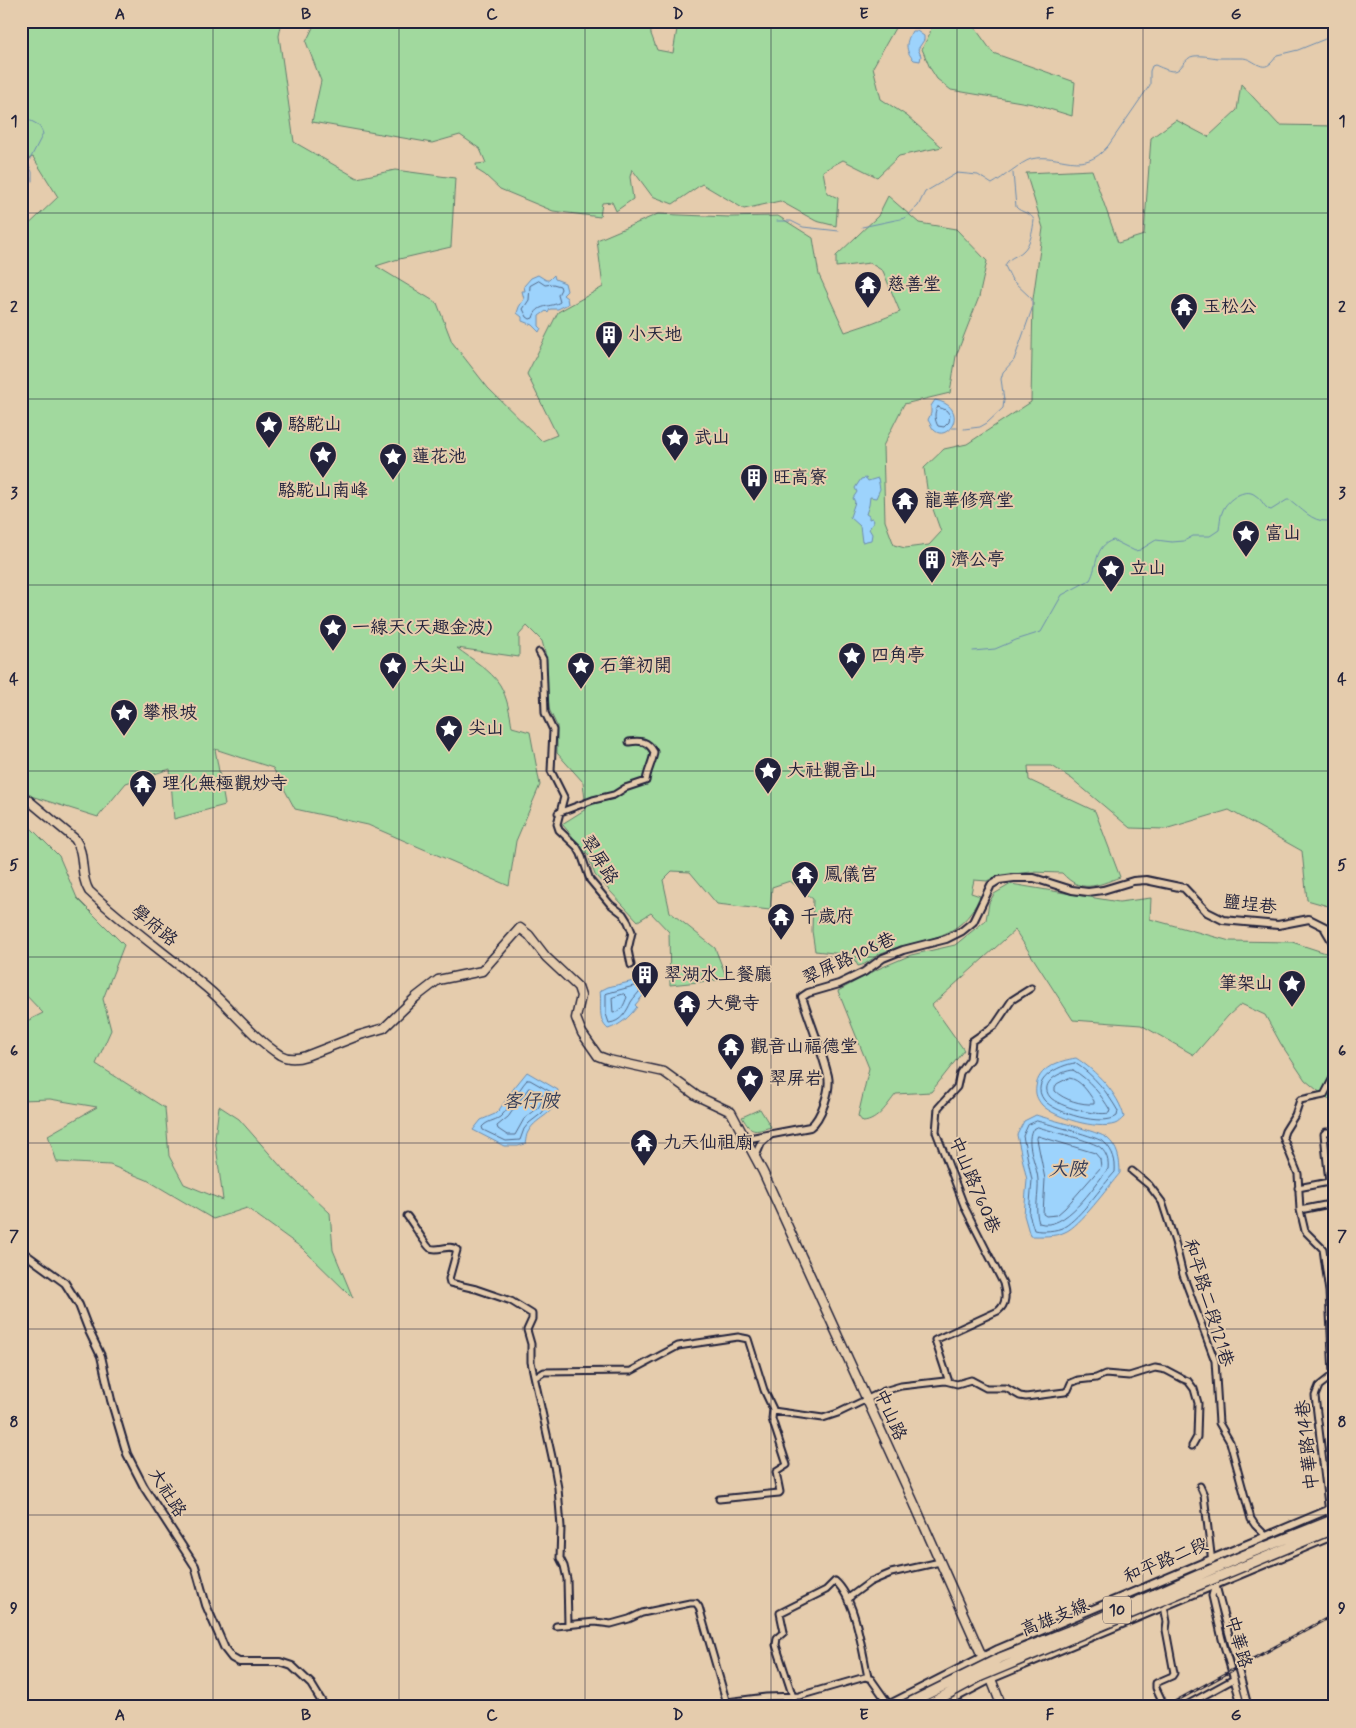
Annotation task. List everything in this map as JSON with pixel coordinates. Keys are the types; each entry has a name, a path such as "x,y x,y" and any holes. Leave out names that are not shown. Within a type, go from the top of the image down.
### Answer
{"highway":[{"name":"高雄支線","path":"901,1707 1000,1658 1084,1625 1245,1555 1335,1519"},
{"name":"高雄支線","path":"924,1707 981,1676 1334,1533"}],"main road":[{"name":"學府路","path":"21,794 76,839 80,847 84,883 89,891 209,989 253,1033 274,1051 286,1058 297,1059 384,1028 416,997 438,980 482,971 520,928 529,934 546,957 578,987 581,1000 576,1011 576,1018 582,1033 598,1056 668,1074 697,1096 729,1110 746,1139"},
{"name":"中山路","path":"746,1139 940,1562 982,1656 1002,1707"}],"street":[{"name":"翠屏路","path":"539,652 543,659 545,713 553,730 551,771 564,797 558,813 557,824 559,830 577,847 590,880 610,904 623,914 628,922 632,932 628,950 631,965"},
{"path":"558,813 646,781 654,752 644,742 639,740 629,742"},
{"name":"鹽埕巷","path":"980,910 991,885 999,880 1034,878 1072,890 1088,892 1103,890 1133,881 1146,880 1188,890 1207,912 1223,920 1278,925 1306,918 1335,932"},
{"name":"翠屏路108巷","path":"746,1139 810,1127 815,1122 825,1103 828,1078 802,998 864,972 883,958 902,950 946,938 962,931 974,922 980,910"},
{"path":"1328,928 1325,930 1335,947"},
{"name":"中山路760巷","path":"949,1382 934,1340 998,1311 1004,1306 1005,1296 1000,1277 965,1208 936,1132 936,1113 940,1104 957,1088 960,1073 970,1060 972,1042 995,1025 1010,1003 1031,988"},
{"name":"中華路14巷","path":"1335,1074 1324,1095 1300,1100 1295,1115 1284,1134 1284,1142 1298,1174 1300,1210 1305,1231 1323,1249 1329,1292 1333,1375 1319,1386 1315,1396 1332,1508 1335,1544"},
{"path":"1298,1188 1329,1182 1324,1134 1326,1132 1335,1132"},
{"path":"755,1157 762,1143 772,1134"},
{"name":"和平路二段121巷","path":"1132,1171 1149,1185 1162,1202 1175,1242 1183,1276 1214,1361 1219,1423 1230,1442 1251,1519 1266,1536"},
{"path":"1300,1210 1335,1203"},
{"path":"407,1216 429,1248 451,1247 456,1250 449,1279 450,1283 476,1289 511,1301 532,1314 527,1330 531,1362 536,1376 558,1488 561,1527 560,1558 567,1578 568,1625"},
{"name":"大社路","path":"21,1251 64,1284 79,1305 101,1356 110,1400 127,1454 144,1487 195,1566 206,1605 225,1648 232,1658 239,1662 280,1662 292,1666 311,1684 325,1707"},
{"path":"536,1376 544,1372 631,1371 678,1346 745,1337 750,1341 764,1390 774,1411 772,1419 786,1463 785,1467 776,1472 780,1492 778,1494 719,1499"},
{"path":"774,1411 823,1418 884,1391 901,1386 949,1382 957,1384 972,1380 986,1388 1006,1388 1020,1396 1026,1397 1065,1392 1074,1380 1096,1378 1105,1374 1129,1376 1154,1368 1166,1370 1188,1381 1194,1389 1198,1403 1198,1416 1197,1437 1192,1446"},
{"name":"中華路","path":"1200,1486 1204,1495 1211,1559 1216,1584 1247,1702 1250,1707"},
{"name":"和平路二段","path":"888,1706 982,1656 1332,1508"},
{"path":"937,1707 991,1679 1334,1533"},
{"path":"848,1601 851,1596 870,1582 891,1573 940,1562"},
{"path":"793,1697 776,1645 777,1638 784,1632 780,1612 826,1590 835,1581 844,1593 853,1613 868,1677 877,1686 888,1706"},
{"name":"中華路","path":"1216,1584 1212,1596 1222,1639 1242,1707"},
{"path":"556,1626 595,1622 610,1624 648,1612 696,1603 699,1607 728,1705 766,1697 793,1697 868,1677"},
{"path":"1164,1606 1167,1622 1166,1630 1174,1673 1172,1676 1156,1683 1156,1688 1165,1707"},
{"path":"937,1707 944,1691 1018,1654 1030,1636"},
{"path":"1183,1707 1234,1679"}],"green space":[{"path":"21,21 282,21 279,36 294,142 357,178 395,170 455,178 451,247 376,266 437,303 452,342 488,388 542,441 557,435 527,374 558,312 603,287 597,240 658,214 729,217 778,216 813,238 819,275 845,332 900,312 883,271 870,263 836,267 836,256 878,216 888,196 919,223 956,229 987,261 979,297 956,356 950,393 904,404 883,446 885,521 894,545 905,548 929,545 941,532 928,495 924,468 944,449 967,444 1031,402 1033,299 1043,228 1026,173 1092,170 1118,243 1144,235 1151,138 1176,120 1208,137 1237,110 1241,84 1279,125 1335,126 1335,908 1307,900 1302,851 1229,810 1165,829 1130,828 1072,779 1052,766 1028,766 1029,780 1095,811 1120,877 1089,886 1076,884 1062,873 1031,872 997,876 987,881 974,880 971,893 980,896 972,911 962,922 939,936 881,953 867,963 858,966 852,955 815,951 812,931 813,899 790,881 772,887 770,910 717,904 690,872 672,871 663,880 670,912 715,948 727,979 670,985 669,932 651,913 638,921 595,875 588,855 562,824 586,809 583,782 557,753 557,726 549,709 545,652 542,641 527,626 519,635 519,657 457,648 486,670 500,685 506,700 512,727 530,732 540,785 516,841 509,886 368,825 295,809 273,768 215,749 225,805 174,819 170,769 126,783 98,817 31,796 21,786 21,232 58,197 33,157 21,162"},
{"path":"316,21 650,21 651,34 657,50 673,53 678,23 680,21 899,21 873,67 881,99 907,116 942,147 899,156 877,177 843,160 823,171 827,193 838,198 836,226 816,221 780,201 744,209 702,184 673,204 652,196 632,169 630,177 633,199 616,211 612,202 602,203 600,217 553,211 500,189 477,170 476,164 486,163 480,149 460,135 432,143 312,122 321,81 306,42"},
{"path":"932,21 970,21 993,53 1075,82 1072,116 1033,104 951,90 937,79 922,49 930,33"},
{"path":"21,824 29,826 59,856 77,898 124,945 103,999 111,1030 96,1064 165,1108 169,1156 184,1184 223,1200 215,1138 219,1106 239,1119 283,1169 330,1213 333,1250 353,1298 302,1248 247,1208 213,1219 147,1180 110,1165 57,1162 48,1135 97,1107 50,1099 21,1100 21,1024 43,1013 21,990"},
{"path":"1011,884 1119,902 1151,898 1150,919 1230,941 1292,942 1335,956 1335,1095 1329,1100 1305,1080 1281,1044 1265,1015 1241,1004 1194,1055 1141,1025 1073,1020 1015,930 932,1005 964,1050 931,1092 896,1094 878,1116 863,1122 858,1116 869,1068 838,991 878,969 911,955 955,945 986,920 989,903 994,894"},
{"path":"760,1109 771,1127 757,1131 751,1129 742,1117"}],"water":[{"path":"912,31 917,31 924,36 924,40 918,49 921,56 920,61 914,60 907,49 907,42"},
{"path":"538,275 549,280 554,275 555,279 565,283 567,291 563,295 567,298 568,304 558,309 550,309 548,313 546,311 539,316 539,326 541,328 539,332 532,325 522,321 522,317 517,313 524,299 522,291 525,291 524,286 531,278"},
{"path":"935,400 946,404 952,410 954,416 950,429 945,432 940,433 934,430 928,420 931,406"},
{"path":"866,478 868,481 878,478 880,489 876,498 870,497 866,514 869,516 869,519 872,518 874,521 869,529 872,534 871,540 862,542 860,526 850,517 855,502 853,498 857,492 855,488 861,479"},
{"path":"634,981 650,982 647,991 628,1017 621,1023 608,1029 602,1021 600,991 608,987"},
{"name":"大陂","path":"1076,1058 1091,1069 1112,1091 1124,1117 1117,1123 1098,1125 1077,1122 1048,1110 1039,1101 1036,1090 1038,1080 1045,1070 1056,1063"},
{"name":"客仔陂","path":"527,1072 558,1090 557,1099 551,1110 532,1126 527,1133 525,1144 504,1146 473,1130 481,1120 495,1114 499,1110"},
{"name":"大陂","path":"1036,1115 1102,1135 1111,1142 1118,1154 1120,1163 1120,1173 1086,1214 1071,1228 1061,1234 1030,1236 1024,1215 1027,1180 1017,1135 1024,1121"}],"waterway":[{"path":"862,227 905,218 918,206 925,192 957,173 978,175 992,184 1031,159 1052,158 1071,162 1089,160 1108,146 1150,85 1152,66 1155,65 1176,71 1188,59 1194,56 1241,58 1251,60 1263,66 1272,62 1277,55 1298,50 1335,35"},
{"path":"21,118 38,125 43,134 28,163 32,172 32,181"},
{"path":"964,429 980,427 1003,408 1004,400 1001,379 1003,372 1014,360 1032,309 1032,299 1012,280 1005,266 1010,259 1026,248 1031,236 1034,220 1031,215 1016,207 1013,173"},
{"path":"777,221 791,221 803,227 839,231"},
{"path":"952,428 957,428"},
{"path":"973,651 995,649 1041,632 1062,595 1090,580 1099,552 1107,543 1113,540 1135,551 1156,540 1172,542 1184,541 1193,536 1210,536 1219,530 1222,512 1228,502 1246,493 1257,496 1271,510 1290,500 1307,514 1322,521 1327,521 1335,513"}],"railway":[{"path":"1165,1707 1335,1614"}],"place":[{"name":"慈善堂","path":"868,309"},
{"name":"玉松公","path":"1184,331"},
{"name":"小天地","path":"609,359"},
{"name":"駱駝山","path":"269,449"},
{"name":"武山","path":"675,462"},
{"name":"駱駝山南峰","path":"323,479"},
{"name":"蓮花池","path":"393,481"},
{"name":"旺高寮","path":"754,502"},
{"name":"龍華修齊堂","path":"905,525"},
{"name":"富山","path":"1246,558"},
{"name":"濟公亭","path":"932,584"},
{"name":"立山","path":"1111,593"},
{"name":"一線天(天趣金波)","path":"333,652"},
{"name":"四角亭","path":"852,680"},
{"name":"大尖山","path":"393,690"},
{"name":"石筆初開","path":"581,690"},
{"name":"攀根坡","path":"124,737"},
{"name":"尖山","path":"449,753"},
{"name":"大社觀音山","path":"768,795"},
{"name":"理化無極觀妙寺","path":"143,808"},
{"name":"鳳儀宮","path":"805,899"},
{"name":"千歲府","path":"781,941"},
{"name":"翠湖水上餐廳","path":"645,999"},
{"name":"筆架山","path":"1292,1008"},
{"name":"大覺寺","path":"687,1028"},
{"name":"觀音山福德堂","path":"731,1071"},
{"name":"翠屏岩","path":"750,1103"},
{"name":"九天仙祖廟","path":"644,1167"}]}
